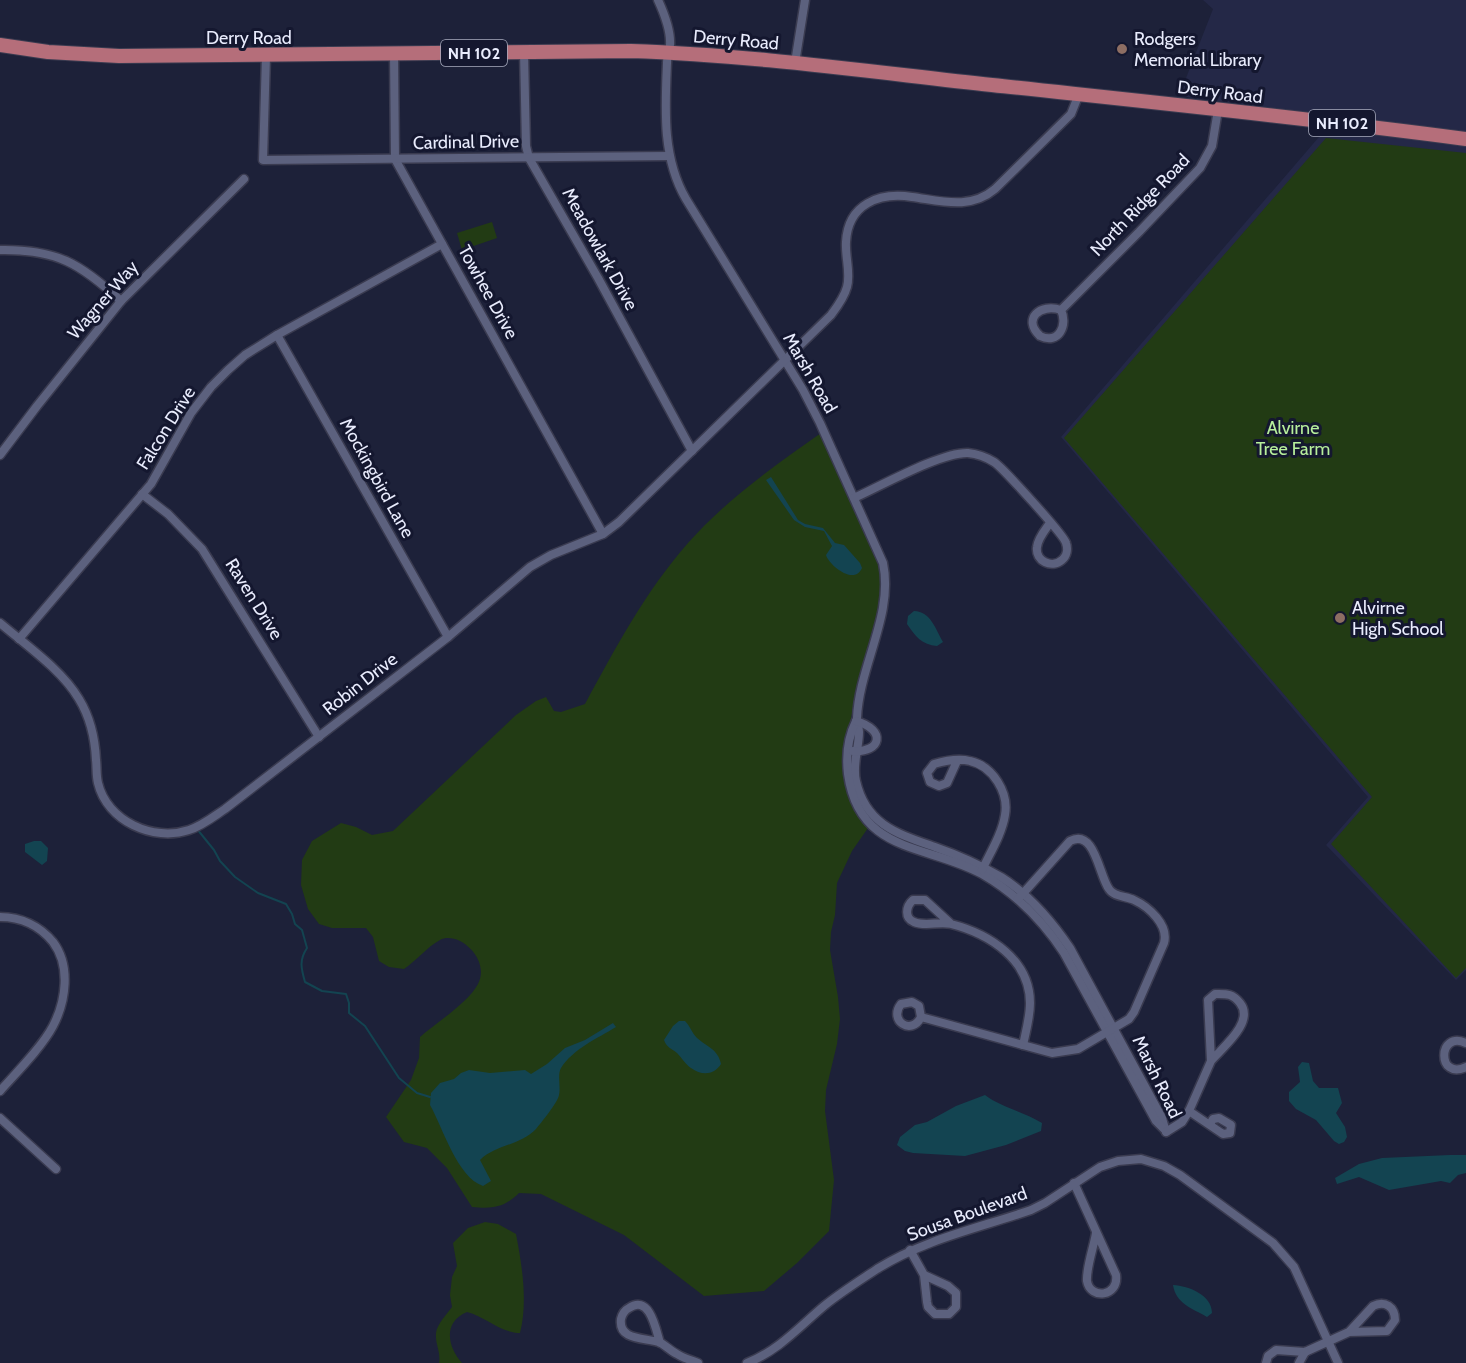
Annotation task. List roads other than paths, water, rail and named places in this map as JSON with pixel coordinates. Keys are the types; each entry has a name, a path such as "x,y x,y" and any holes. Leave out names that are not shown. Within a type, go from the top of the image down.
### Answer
{"main road":[{"name":"Derry Road","path":"0,45 88,55 266,56 668,52 795,63 1369,126 1466,139"}],"street":[{"name":"Marsh Road","path":"658,0 669,32 666,110 669,156 680,189 803,390 879,553 885,581 883,606 866,670 856,721 859,732 852,751 855,781 865,804 878,821 900,835 982,870 1021,896 1055,939 1162,1118 1166,1132 1182,1122 1189,1112"},
{"path":"795,63 805,0"},
{"name":"Meadowlark Drive","path":"524,52 526,146 529,158 598,278 692,451"},
{"name":"Towhee Drive","path":"394,53 395,159 603,534"},
{"name":"Cardinal Drive","path":"266,56 263,160 669,156"},
{"name":"Robin Drive","path":"0,623 64,678 79,698 92,728 97,776 101,791 115,812 141,830 157,833 190,830 205,823 448,637 530,567 551,555 603,534 619,522 831,315 843,297 848,278 847,230 857,210 885,196 957,203 981,198 995,189 1071,114 1079,94"},
{"name":"North Ridge Road","path":"1060,310 1200,168 1212,146 1218,110"},
{"name":"Wagner Way","path":"0,455 121,301 244,179"},
{"name":"Falcon Drive","path":"19,639 142,494 160,469 178,434 200,400 239,361 277,335 442,244"},
{"path":"0,250 28,251 72,262 85,270 121,301"},
{"name":"Mockingbird Lane","path":"277,335 448,637"},
{"path":"854,498 946,456 974,454 999,465 1050,523 1064,539 1066,553 1060,561 1051,564 1042,560 1037,551 1038,541 1050,523"},
{"name":"Raven Drive","path":"142,494 168,514 202,549 319,737"},
{"path":"852,751 870,748 875,744 876,739 871,726 856,721"},
{"path":"957,761 969,760 984,768 997,780 1004,796 1006,807 1004,820 982,870"},
{"path":"921,1017 1052,1053 1078,1049 1125,1023 1134,1012 1165,939 1162,924 1140,903 1131,898 1113,894 1108,889 1090,845 1083,839 1074,839 1064,846 1021,896"},
{"path":"950,923 916,923 909,918 908,906 914,900 926,900 950,923 1004,949 1023,972 1027,982 1030,1002 1023,1045"},
{"path":"0,917 19,919 35,925 48,935 58,948 65,980 61,1004 53,1027 0,1091"},
{"path":"1209,1124 1189,1112 1211,1061 1237,1031 1245,1017 1243,1007 1230,994 1215,994 1207,1003 1211,1061"},
{"path":"1466,1044 1459,1041 1450,1043 1443,1055 1446,1064 1450,1067 1459,1070 1466,1067"},
{"path":"0,1118 56,1169"},
{"name":"Sousa Boulevard","path":"747,1363 777,1348 825,1305 878,1268 910,1250 1031,1209 1045,1203 1088,1173 1106,1164 1129,1159 1153,1162 1180,1175 1273,1243 1294,1267 1338,1363"},
{"path":"1074,1184 1096,1233 1116,1280 1113,1289 1104,1294 1090,1289 1087,1280 1096,1233"},
{"path":"910,1250 924,1275 928,1307 935,1314 949,1314 956,1307 956,1293 948,1286 924,1275"},
{"path":"1266,1363 1268,1356 1276,1350 1305,1352 1349,1332 1372,1306 1387,1304 1394,1311 1395,1320 1387,1331 1349,1332"},
{"path":"660,1343 653,1317 647,1309 637,1305 627,1308 621,1322 625,1332 634,1337 660,1343 676,1354 698,1363"},
{"path":"1299,1363 1305,1352"}],"waterway":[{"path":"197,829 220,861 235,877 258,893 286,904 295,924 302,930 307,948 301,964 305,982 322,991 346,994 349,1013 365,1026 399,1078 417,1093 430,1097"}],"place":[{"name":"Rodgers Memorial Library","path":"1122,49"},
{"name":"Alvirne High School","path":"1340,618"}],"park label":[{"name":"Alvirne Tree Farm","path":"1293,438"}]}
